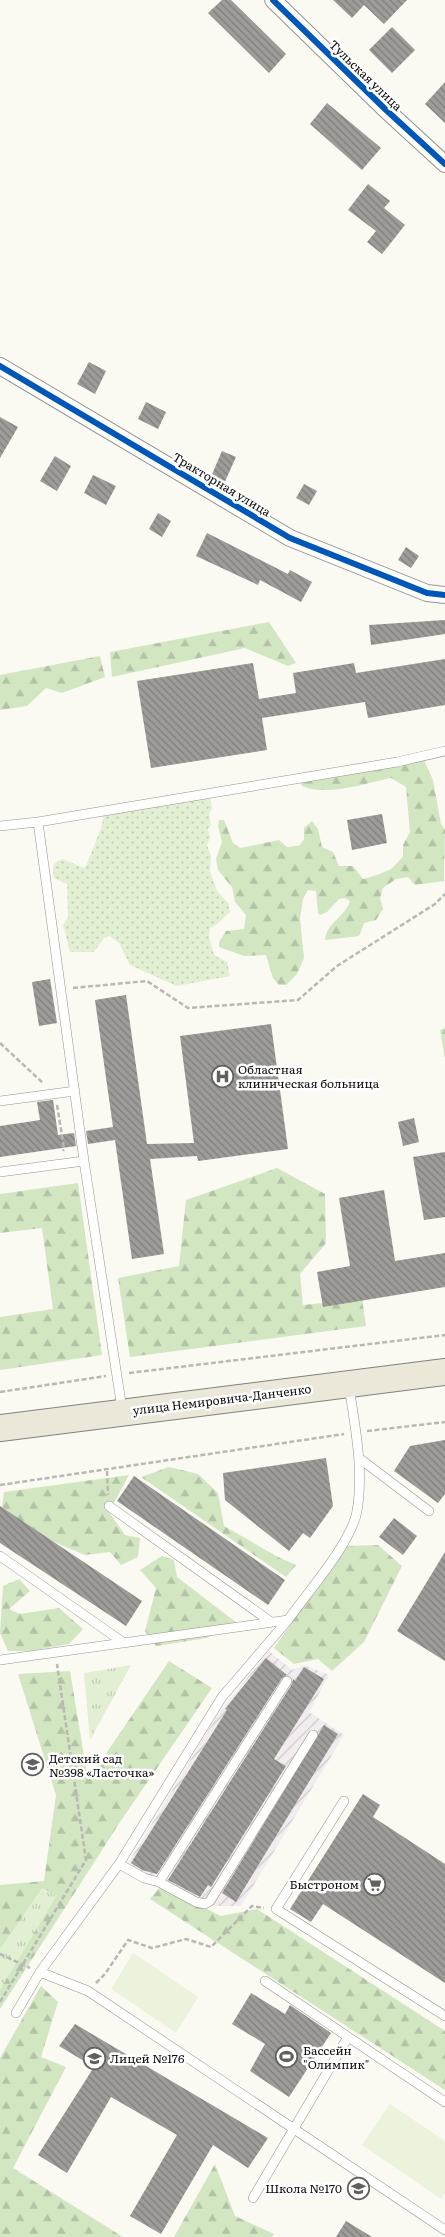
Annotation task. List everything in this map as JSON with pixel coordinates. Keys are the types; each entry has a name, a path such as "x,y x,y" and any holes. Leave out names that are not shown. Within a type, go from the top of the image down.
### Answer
{"main road":[{"name":"улица Немировича-Данченко","path":"0,1428 445,1372"}],"street":[{"name":"Тульская улица","path":"273,0 385,109 445,164"},
{"name":"Тракторная улица","path":"0,366 290,538 427,592 445,596"}],"lane":[{"path":"0,826 38,822 397,762 445,752"},
{"path":"38,822 62,985 84,1160 123,1412"},
{"path":"0,1101 75,1091"},
{"path":"0,1172 84,1160"},
{"path":"16,2013 40,1972 119,1864 222,1697 288,1620 343,1543 357,1512 359,1458 349,1383"},
{"path":"359,1458 429,1511"},
{"path":"109,1506 271,1622"},
{"path":"0,1556 124,1642"},
{"path":"0,1660 288,1620"},
{"path":"159,1882 287,1681"},
{"path":"119,1864 144,1878 159,1882 196,1902 205,1904 210,1901 313,1735"},
{"path":"344,1801 276,1909 445,2016"},
{"path":"40,1972 88,1991 294,2127 445,2230"},
{"path":"265,1981 445,2102"},
{"path":"253,2198 348,2037"}],"path":[{"path":"62,985 77,989 147,981 188,1008 298,1000 337,966 435,904 445,894"},
{"path":"0,1043 55,1094 64,1148 56,1164"},
{"path":"0,1392 117,1374 445,1335"},
{"path":"0,1485 356,1432 445,1422"},
{"path":"107,1470 109,1506"},
{"path":"0,2002 86,1860 55,1652"},
{"path":"88,1991 105,1974 128,1940 152,1948 186,1939 211,1947 252,1906 276,1909"},
{"path":"0,1954 40,1972"}],"shaded area":[{"path":"269,1651 292,1670 304,1665 329,1675 309,1712 344,1735 241,1906 196,1906 127,1865 218,1714"}],"green space":[{"path":"269,622 296,663 288,666 245,648 112,677 110,652"},
{"path":"100,656 105,677 62,693 46,688 27,706 0,710 0,675"},
{"path":"424,760 433,780 441,824 445,829 444,881 415,885 408,877 396,879 383,888 380,898 383,909 376,920 364,923 359,936 325,940 332,924 348,907 350,901 345,898 339,899 327,912 320,915 318,913 316,891 308,890 303,899 300,919 304,958 297,974 286,985 279,985 273,978 266,955 244,956 219,947 219,942 226,931 244,929 246,915 235,902 232,887 218,870 216,859 222,842 218,826 219,820 224,820 233,843 240,848 279,840 287,847 299,846 304,839 304,828 312,821 318,829 322,847 333,852 339,866 353,866 363,879 368,878 391,869 403,857 403,845 410,832 406,787 391,778 335,790 323,790 302,786 299,779"},
{"path":"209,792 212,809 209,814 211,825 208,829 210,837 207,845 211,856 210,871 217,891 229,904 230,912 210,928 209,937 214,955 227,962 230,976 177,986 130,965 119,943 109,936 104,938 94,952 70,952 63,925 68,918 67,884 54,878 53,868 55,864 63,859 83,868 86,866 102,826 104,808"},
{"path":"445,1028 445,1058 440,1030"},
{"path":"277,1168 325,1194 326,1243 300,1274 303,1305 362,1299 366,1326 130,1357 118,1278 179,1266 186,1200"},
{"path":"78,1183 102,1355 0,1370 0,1317 53,1309 42,1228 0,1233 0,1194"},
{"path":"169,1467 198,1474 218,1493 224,1526 278,1557 296,1565 286,1577 141,1477"},
{"path":"129,1475 109,1512 125,1535 140,1538 138,1557 121,1565 110,1552 85,1555 35,1534 2,1507 4,1492"},
{"path":"378,1545 402,1566 364,1642 332,1671 318,1659 294,1664 274,1648 347,1546"},
{"path":"162,1556 174,1560 177,1577 237,1623 207,1638 156,1646 145,1631 156,1588 140,1570"},
{"path":"19,1579 30,1591 9,1609 20,1614 59,1608 83,1629 69,1644 30,1651 8,1651 0,1633 3,1586"},
{"path":"169,1661 212,1688 120,1822 0,2009 0,1885 44,1881 56,1795 18,1674 70,1671 88,1780"},
{"path":"131,1665 90,1740 84,1673"},
{"path":"161,1886 221,1916 257,1909 445,2031 445,2090 150,1899"},
{"path":"42,1888 57,1895 0,1990 0,1949"},
{"path":"133,1953 198,1997 176,2033 111,1989"},
{"path":"41,1986 58,2002 41,2057 66,2067 13,2168 123,2237 0,2237 0,2058"},
{"path":"390,2104 445,2141 445,2193 441,2199 362,2145"},
{"path":"215,2164 235,2216 274,2234 272,2237 174,2237"}],"building":[{"path":"222,0 231,0 286,54 269,73 208,13"},
{"path":"333,0 407,0 384,24 364,5 352,18"},
{"path":"392,27 415,50 392,73 369,50"},
{"path":"445,82 445,123 425,104"},
{"path":"327,103 381,148 362,170 310,124"},
{"path":"368,184 390,201 384,208 405,225 382,254 367,242 376,231 348,210"},
{"path":"89,362 106,371 95,394 77,384"},
{"path":"146,402 166,412 158,429 138,419"},
{"path":"0,417 18,427 0,458"},
{"path":"222,451 236,457 223,486 210,479"},
{"path":"55,456 71,466 57,491 40,481"},
{"path":"93,475 116,486 106,505 84,493"},
{"path":"304,484 317,491 309,505 296,498"},
{"path":"158,513 171,521 162,537 149,529"},
{"path":"207,533 288,574 290,570 312,582 301,602 260,580 258,585 196,556"},
{"path":"406,547 419,556 411,568 398,560"},
{"path":"445,620 445,634 371,645 369,625"},
{"path":"445,659 445,705 368,718 365,702 262,718 267,750 151,768 137,681 253,663 259,699 296,693 293,673 354,663 356,673"},
{"path":"382,814 387,843 352,850 347,820"},
{"path":"50,979 57,1023 39,1026 32,982"},
{"path":"126,995 147,1144 194,1143 180,1036 271,1024 288,1149 198,1161 197,1156 150,1159 164,1254 132,1259 115,1140 88,1144 86,1131 113,1127 95,1000"},
{"path":"53,1100 58,1135 74,1133 76,1146 0,1157 0,1126 40,1120 37,1102"},
{"path":"414,1118 419,1142 403,1146 398,1122"},
{"path":"445,1152 445,1217 424,1220 413,1157"},
{"path":"384,1190 395,1261 445,1253 445,1287 323,1307 317,1272 350,1266 339,1198"},
{"path":"445,1440 445,1494 438,1503 394,1471 410,1446"},
{"path":"326,1458 333,1506 310,1538 303,1533 289,1551 225,1500 223,1473"},
{"path":"134,1476 285,1580 268,1605 117,1501"},
{"path":"0,1506 142,1601 126,1626 0,1543"},
{"path":"394,1518 417,1536 403,1555 379,1537"},
{"path":"445,1552 445,1661 397,1631"},
{"path":"266,1658 287,1675 282,1678 157,1874 142,1870 131,1863 227,1710 225,1709"},
{"path":"304,1667 324,1679 274,1759 286,1766 211,1887 208,1885 200,1897 168,1880 292,1684 293,1679 295,1681"},
{"path":"324,1725 338,1734 236,1902 222,1893"},
{"name":"Быстроном","path":"363,1794 380,1805 373,1817 445,1864 445,1983 323,1904 311,1922 290,1909"},
{"name":"Бассейн \"Олимпик\"","path":"251,1993 285,2014 290,2005 331,2033 289,2097 250,2071 265,2044 232,2024"},
{"path":"75,2024 268,2138 248,2168 213,2145 161,2234 130,2216 177,2135 111,2097 67,2173 38,2155 94,2067 59,2046"},
{"path":"346,2221 372,2237 336,2237"}],"cycle path":[{"path":"273,0 385,109 445,164"},
{"path":"0,366 290,538 427,593 445,595"}],"place":[{"name":"Областная клиническая больница","path":"222,1076"},
{"name":"Детский сад №398 «Ласточка»","path":"33,1765"},
{"name":"Быстроном","path":"375,1884"},
{"name":"Бассейн \"Олимпик\"","path":"287,2057"},
{"name":"Лицей №176","path":"94,2058"},
{"name":"Школа №170","path":"358,2188"}]}
